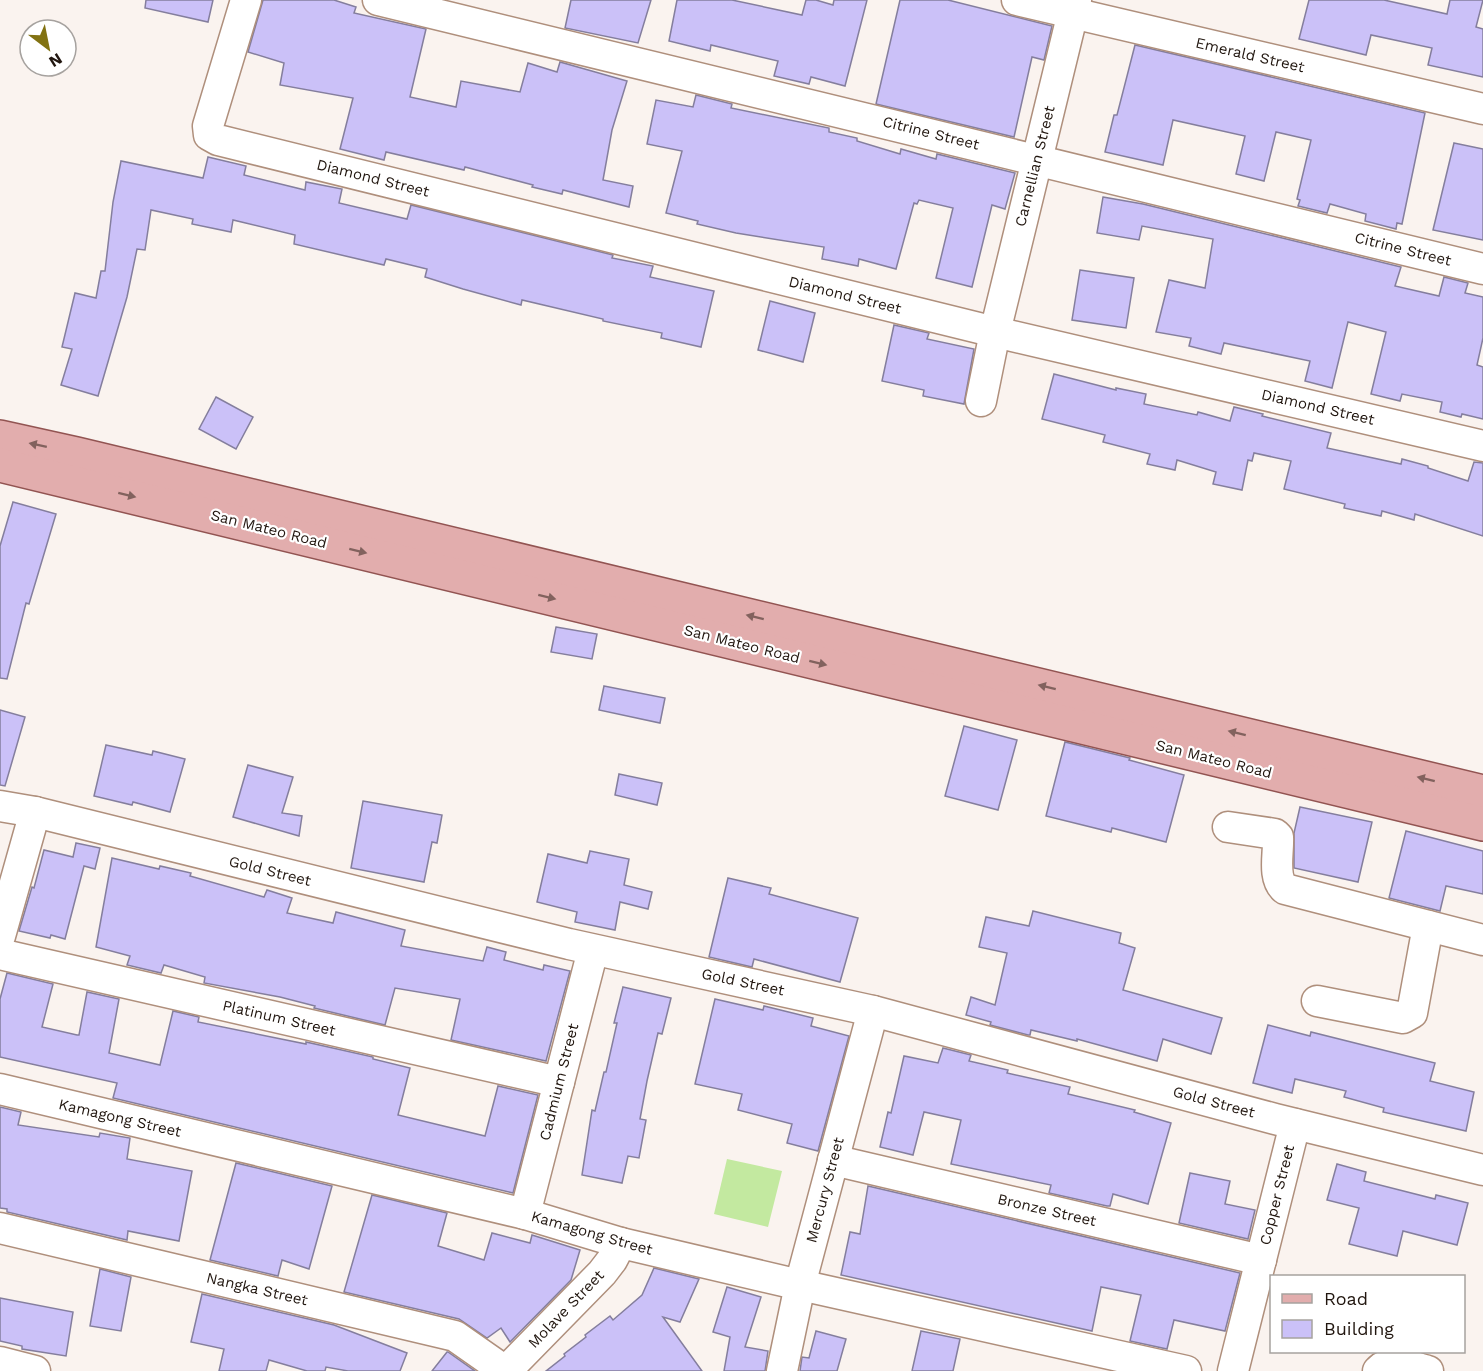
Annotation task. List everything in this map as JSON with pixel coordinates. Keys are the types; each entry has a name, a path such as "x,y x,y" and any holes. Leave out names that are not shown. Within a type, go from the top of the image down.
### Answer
{"main road":[{"name":"San Mateo Road","path":"0,437 74,468 1483,824"},
{"name":"San Mateo Road","path":"0,465 74,468 1483,792"}],"street":[{"name":"Diamond Street","path":"246,0 208,126 209,135 218,140 995,332 1483,446"},
{"name":"Citrine Street","path":"378,0 1483,269"},
{"name":"Emerald Street","path":"1017,0 1074,7 1483,109"},
{"name":"Carnellian Street","path":"981,401 995,332 1074,7"},
{"name":"Gold Street","path":"0,806 34,812 593,950 873,1011 1295,1124 1483,1170"},
{"path":"0,936 34,812"},
{"path":"1228,827 1275,834 1278,837 1278,878 1285,890 1483,940"},
{"path":"1317,1001 1403,1018 1412,1013 1428,926"},
{"name":"Cadmium Street","path":"525,1214 593,950"},
{"name":"Platinum Street","path":"0,954 559,1082"},
{"name":"Mercury Street","path":"782,1371 800,1285 873,1011"},
{"name":"Kamagong Street","path":"0,1089 525,1214 621,1243 1186,1371"},
{"name":"Copper Street","path":"1233,1371 1295,1124"},
{"name":"Bronze Street","path":"833,1160 1261,1260"},
{"name":"Nangka Street","path":"0,1228 455,1336 505,1371"},
{"name":"Molave Street","path":"505,1371 602,1273 621,1243"},
{"path":"0,1362 35,1371"},
{"path":"1378,1371 1383,1366 1396,1362 1428,1371"}],"green space":[{"path":"727,1159 782,1171 768,1227 714,1214"}],"building":[{"path":"146,0 213,0 208,22 145,8"},
{"path":"263,0 334,0 356,7 354,13 426,29 410,97 456,107 461,81 520,92 528,63 557,72 560,62 627,81 612,130 603,180 633,186 629,207 563,190 562,194 532,187 533,185 465,167 464,170 386,152 384,160 340,149 353,98 280,85 284,63 248,52"},
{"path":"571,0 651,0 638,43 565,28"},
{"path":"677,0 732,0 802,15 806,0 816,0 833,5 834,0 867,0 845,86 811,77 809,84 774,76 778,61 711,45 710,51 669,41"},
{"path":"900,0 948,0 1052,26 1044,60 1032,57 1014,137 876,104"},
{"path":"1309,0 1384,0 1447,14 1450,0 1483,0 1476,27 1483,29 1483,77 1428,65 1432,48 1371,35 1366,55 1299,39"},
{"path":"1135,45 1425,113 1402,224 1397,223 1396,229 1365,221 1366,214 1330,204 1327,213 1298,206 1300,200 1297,199 1311,140 1276,132 1264,181 1236,174 1245,136 1173,120 1163,165 1105,152"},
{"path":"696,95 732,104 731,108 829,128 829,132 857,138 857,141 900,154 901,149 936,159 937,154 1015,173 1005,209 992,205 972,287 936,278 953,208 919,200 917,204 914,203 896,269 859,259 858,266 822,259 824,247 736,233 697,224 698,221 666,213 682,151 647,144 656,100 693,107"},
{"path":"1454,143 1483,149 1483,240 1433,230"},
{"path":"208,157 246,166 244,175 305,190 306,182 342,189 339,203 407,219 411,205 613,255 612,258 653,266 650,277 714,291 701,347 661,338 662,333 603,321 603,319 522,300 521,305 463,289 425,277 427,269 386,259 384,265 294,244 295,235 233,220 231,232 192,224 193,219 151,210 145,250 137,249 127,297 98,396 61,385 72,349 62,347 75,293 96,298 101,271 105,271 113,202 121,161 203,178"},
{"path":"1103,197 1143,204 1401,267 1395,286 1439,296 1444,277 1468,283 1465,293 1483,297 1483,338 1477,365 1483,367 1483,419 1440,412 1442,402 1402,394 1400,401 1371,394 1386,332 1348,322 1332,388 1305,381 1310,361 1224,343 1221,354 1189,346 1191,338 1156,332 1169,280 1205,288 1213,239 1142,226 1139,240 1097,233"},
{"path":"1080,270 1134,278 1126,328 1072,320"},
{"path":"770,301 815,313 803,362 758,350"},
{"path":"894,325 929,333 927,339 974,349 964,404 923,396 924,390 882,381"},
{"path":"1054,374 1116,390 1116,388 1146,394 1144,404 1197,415 1198,412 1230,421 1234,407 1263,414 1262,416 1331,433 1327,448 1401,464 1402,459 1468,481 1474,462 1483,463 1483,536 1415,514 1414,520 1382,511 1381,516 1344,508 1345,504 1284,489 1291,461 1254,453 1252,461 1248,460 1242,490 1213,484 1216,472 1177,460 1175,470 1147,464 1150,454 1103,442 1105,435 1042,419"},
{"path":"216,397 253,417 236,449 199,429"},
{"path":"13,502 56,514 29,604 26,603 7,679 0,678 0,546"},
{"path":"556,627 597,634 592,659 551,652"},
{"path":"604,686 665,698 660,723 599,710"},
{"path":"0,710 25,717 5,786 0,785"},
{"path":"964,726 1017,740 998,810 945,796"},
{"path":"1065,742 1130,758 1129,760 1184,775 1166,842 1112,828 1111,832 1046,816"},
{"path":"106,745 152,755 153,751 185,759 170,812 133,802 132,805 94,796"},
{"path":"248,765 293,777 282,813 302,816 299,836 233,817"},
{"path":"619,774 662,783 657,805 615,795"},
{"path":"363,801 442,815 437,843 432,842 424,882 351,868"},
{"path":"1300,807 1372,822 1358,882 1294,868 1294,833"},
{"path":"1406,831 1483,851 1483,894 1446,886 1440,911 1389,898"},
{"path":"76,843 100,848 95,869 84,866 65,939 19,931 44,850 73,857"},
{"path":"590,851 629,859 624,885 652,892 648,909 620,902 615,930 575,922 577,912 537,902 548,854 587,863"},
{"path":"112,858 159,869 160,866 191,873 190,876 264,897 267,890 292,898 287,913 333,923 336,912 405,930 401,946 483,961 487,947 506,952 504,960 543,970 544,965 570,971 546,1061 451,1040 460,999 395,988 385,1025 314,1008 315,1006 280,997 204,983 205,977 164,965 161,973 127,965 130,956 96,947"},
{"path":"728,878 771,888 769,894 858,918 840,982 754,959 752,967 709,957"},
{"path":"1033,911 1121,933 1119,943 1135,948 1123,990 1222,1018 1211,1054 1163,1039 1157,1061 1077,1039 1077,1041 1031,1030 1028,1035 990,1025 991,1022 966,1015 971,997 995,1005 1007,953 979,947 986,917 1029,926"},
{"path":"7,973 53,984 42,1027 79,1035 87,992 119,999 109,1053 160,1065 173,1011 199,1017 198,1022 306,1044 306,1042 410,1068 398,1115 485,1136 498,1086 538,1095 513,1193 113,1098 117,1083 0,1057 0,999"},
{"path":"623,987 671,998 662,1034 658,1033 647,1081 640,1119 646,1120 639,1158 628,1156 622,1183 582,1175 592,1110 595,1111 604,1072 606,1072"},
{"path":"715,999 763,1010 764,1006 813,1018 811,1026 849,1036 818,1151 787,1143 792,1124 738,1110 742,1094 695,1084"},
{"path":"1268,1025 1310,1036 1311,1032 1435,1063 1430,1081 1474,1092 1466,1131 1383,1112 1384,1108 1344,1097 1346,1091 1295,1079 1292,1093 1253,1083"},
{"path":"943,1048 971,1055 969,1061 1008,1070 1007,1073 1070,1087 1068,1094 1135,1110 1134,1112 1171,1123 1148,1204 1113,1194 1110,1206 1107,1206 1049,1193 1051,1185 951,1164 961,1120 924,1112 913,1155 880,1147 888,1112 891,1113 904,1056 938,1063"},
{"path":"0,1107 21,1112 18,1125 99,1137 100,1133 130,1138 127,1159 192,1171 179,1241 128,1231 127,1240 7,1212 7,1209 0,1208"},
{"path":"236,1163 332,1186 309,1269 282,1260 278,1276 210,1260"},
{"path":"1337,1164 1366,1172 1364,1181 1435,1199 1436,1195 1468,1203 1457,1245 1403,1231 1397,1256 1349,1244 1359,1208 1327,1200"},
{"path":"1190,1173 1230,1181 1225,1204 1255,1210 1248,1239 1179,1223"},
{"path":"868,1186 1240,1273 1225,1331 1174,1320 1167,1349 1130,1341 1141,1295 1101,1287 1092,1331 841,1275 850,1232 860,1234"},
{"path":"372,1195 447,1213 438,1246 484,1260 492,1233 530,1243 532,1235 580,1250 571,1280 510,1342 501,1328 487,1338 459,1319 344,1292"},
{"path":"654,1268 699,1279 680,1322 663,1317 702,1371 546,1371 586,1337 585,1335 610,1316 613,1320 642,1295"},
{"path":"100,1269 131,1277 121,1331 90,1326"},
{"path":"727,1287 761,1297 745,1347 768,1351 765,1371 724,1371 730,1337 713,1332"},
{"path":"202,1294 334,1325 407,1353 400,1371 348,1371 326,1367 325,1371 307,1371 269,1360 266,1371 219,1371 224,1349 191,1342"},
{"path":"0,1298 73,1312 66,1356 22,1349 22,1346 0,1341"},
{"path":"816,1331 846,1339 837,1371 800,1371 802,1357 809,1358"},
{"path":"921,1331 960,1339 953,1371 912,1371"},
{"path":"448,1352 475,1371 432,1371"}]}
